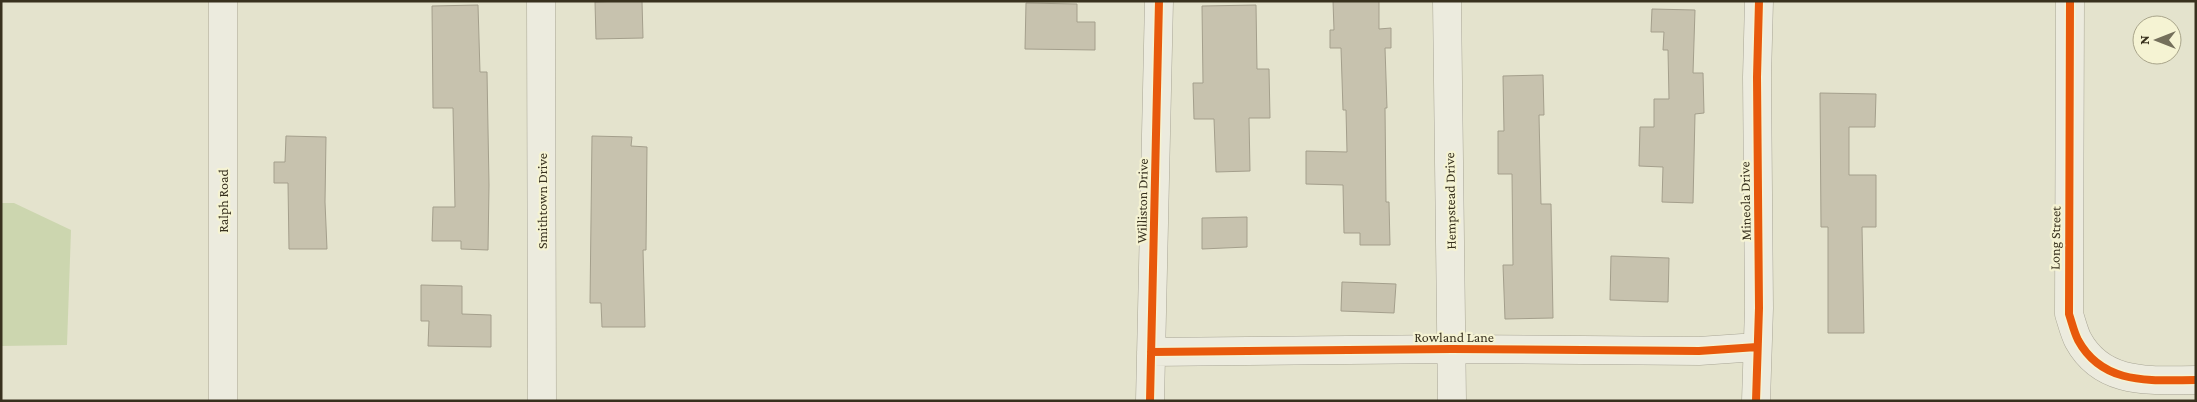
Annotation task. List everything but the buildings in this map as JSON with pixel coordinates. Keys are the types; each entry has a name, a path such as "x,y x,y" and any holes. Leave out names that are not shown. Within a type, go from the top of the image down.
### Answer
{"street":[{"name":"Ralph Road","path":"223,1 223,401"},
{"name":"Smithtown Drive","path":"541,1 542,401"},
{"name":"Williston Drive","path":"1150,401 1158,1"},
{"name":"Hempstead Drive","path":"1447,1 1452,401"},
{"name":"Mineola Drive","path":"1756,401 1759,308 1757,87 1759,1"},
{"name":"Long Street","path":"2070,1 2069,314 2078,339 2088,354 2101,366 2128,379 2196,380"},
{"name":"Rowland Lane","path":"1151,352 1452,349 1699,351 1757,347"}],"green space":[{"path":"1,203 14,203 71,230 67,345 1,346"}],"cycle path":[{"path":"1150,401 1159,1"},
{"path":"1756,401 1759,308 1757,77 1759,1"},
{"path":"2070,1 2069,314 2074,331 2088,355 2101,366 2114,373 2145,379 2196,380"},
{"path":"1151,352 1452,349 1699,351 1757,347"}]}
